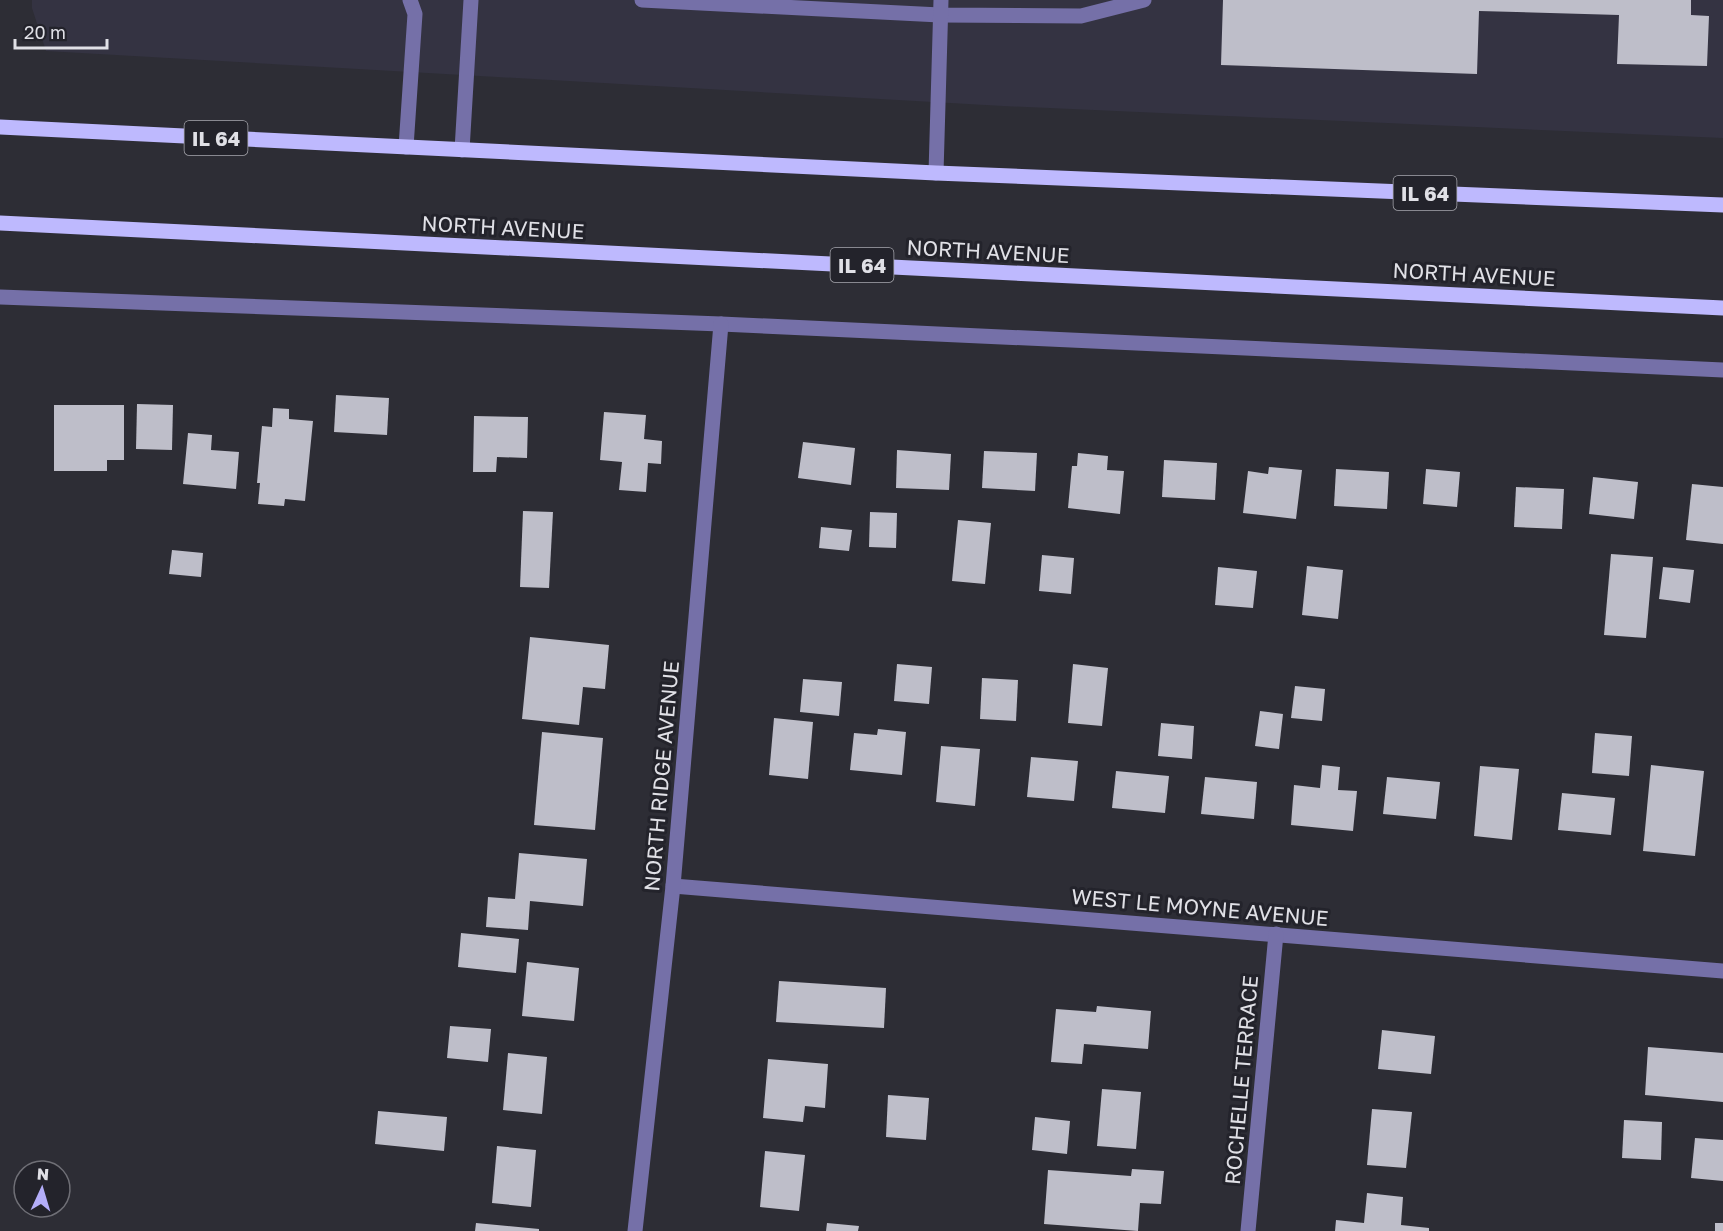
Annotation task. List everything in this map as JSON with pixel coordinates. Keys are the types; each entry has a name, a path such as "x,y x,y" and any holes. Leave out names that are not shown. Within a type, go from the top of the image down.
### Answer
{"main road":[{"name":"IL 64","path":"0,127 936,173 1723,205"},
{"name":"NORTH AVENUE","path":"0,223 1723,308"}],"street":[{"path":"406,147 415,14 410,0"},
{"path":"462,150 471,0"},
{"path":"642,0 1047,8 1081,16 1144,0"},
{"path":"936,173 940,7"},
{"path":"0,297 721,324 1723,370"},
{"name":"NORTH RIDGE AVENUE","path":"635,1231 673,885 721,324"},
{"name":"WEST LE MOYNE AVENUE","path":"673,885 1723,971"},
{"name":"ROCHELLE TERRACE","path":"1248,1231 1276,934"}],"shaded area":[{"path":"32,0 1723,0 1723,138 1003,106 46,51 32,8"}],"building":[{"path":"1223,0 1691,0 1691,15 1709,16 1707,66 1617,64 1619,15 1479,11 1477,74 1221,65"},
{"path":"336,395 389,398 387,435 334,432"},
{"path":"137,404 173,405 172,450 136,449"},
{"path":"54,405 124,405 124,460 107,460 107,471 54,471"},
{"path":"273,408 289,409 289,419 313,421 305,501 285,499 284,506 258,504 260,483 257,483 262,426 272,427"},
{"path":"604,412 646,415 644,439 662,441 661,464 648,463 646,492 619,490 622,462 600,460"},
{"path":"474,416 528,417 527,458 497,457 496,472 473,472"},
{"path":"188,433 212,435 211,450 239,452 236,489 183,484"},
{"path":"803,442 855,448 851,485 798,478"},
{"path":"897,450 951,454 949,490 896,488"},
{"path":"984,451 1037,453 1035,491 982,488"},
{"path":"1078,453 1108,456 1107,470 1124,471 1120,514 1068,508 1072,466 1077,466"},
{"path":"1164,460 1217,463 1215,500 1162,497"},
{"path":"1269,467 1302,470 1296,519 1243,513 1248,471 1268,474"},
{"path":"1336,469 1389,472 1387,509 1334,506"},
{"path":"1426,469 1460,472 1457,507 1423,504"},
{"path":"1593,477 1638,482 1634,519 1589,514"},
{"path":"1692,484 1723,487 1723,544 1686,540"},
{"path":"1516,487 1564,489 1562,529 1514,527"},
{"path":"523,511 553,512 549,588 520,587"},
{"path":"870,512 897,513 896,548 869,547"},
{"path":"958,520 991,523 985,584 952,581"},
{"path":"821,527 852,530 849,551 819,548"},
{"path":"172,550 203,553 201,577 169,574"},
{"path":"1611,554 1653,557 1646,638 1604,635"},
{"path":"1042,555 1074,558 1071,594 1039,591"},
{"path":"1307,566 1343,570 1338,619 1302,615"},
{"path":"1218,567 1257,571 1253,608 1215,605"},
{"path":"1663,567 1694,570 1690,603 1659,599"},
{"path":"530,637 609,645 605,689 583,687 579,725 522,719"},
{"path":"897,664 932,667 929,704 894,701"},
{"path":"1073,664 1108,668 1102,726 1068,723"},
{"path":"982,678 1018,680 1016,721 980,719"},
{"path":"803,679 842,682 839,716 800,712"},
{"path":"1295,686 1325,689 1322,721 1291,718"},
{"path":"1260,711 1283,714 1279,749 1255,746"},
{"path":"774,718 813,722 808,779 769,775"},
{"path":"1161,723 1194,726 1192,759 1158,756"},
{"path":"878,729 906,732 902,775 850,770 854,733 877,735"},
{"path":"542,732 603,738 595,830 534,825"},
{"path":"1595,733 1632,736 1629,776 1592,773"},
{"path":"941,746 980,749 975,806 936,802"},
{"path":"1031,757 1078,761 1074,801 1027,797"},
{"path":"1322,765 1340,767 1338,790 1357,791 1353,831 1291,825 1294,785 1320,788"},
{"path":"1651,765 1704,771 1695,856 1643,851"},
{"path":"1480,766 1519,769 1512,840 1474,836"},
{"path":"1116,771 1169,776 1165,813 1112,808"},
{"path":"1205,777 1257,782 1254,819 1201,814"},
{"path":"1387,777 1440,782 1436,819 1383,814"},
{"path":"1562,793 1615,798 1611,835 1558,830"},
{"path":"519,853 587,859 583,906 530,901 528,930 486,927 488,897 515,899"},
{"path":"461,933 519,939 516,973 458,967"},
{"path":"527,962 579,968 574,1021 522,1016"},
{"path":"779,981 886,988 884,1028 776,1022"},
{"path":"1097,1006 1151,1011 1148,1049 1084,1044 1082,1064 1051,1062 1056,1009 1096,1012"},
{"path":"450,1026 491,1029 488,1062 447,1058"},
{"path":"1382,1030 1435,1036 1431,1074 1378,1069"},
{"path":"1648,1047 1723,1053 1723,1102 1645,1095"},
{"path":"508,1053 547,1057 542,1114 503,1110"},
{"path":"768,1059 828,1064 825,1108 805,1106 803,1122 763,1118"},
{"path":"1102,1089 1141,1092 1136,1149 1097,1146"},
{"path":"888,1095 929,1098 926,1140 886,1137"},
{"path":"1372,1109 1412,1112 1406,1168 1367,1165"},
{"path":"378,1111 447,1117 444,1151 375,1144"},
{"path":"1035,1117 1070,1121 1067,1154 1032,1150"},
{"path":"1624,1120 1662,1122 1661,1160 1622,1158"},
{"path":"1695,1138 1723,1140 1723,1181 1691,1178"},
{"path":"497,1146 536,1150 531,1207 492,1203"},
{"path":"765,1151 805,1155 799,1211 760,1207"},
{"path":"1132,1169 1164,1171 1161,1204 1140,1203 1138,1231 1044,1224 1048,1170 1131,1176"},
{"path":"1367,1193 1403,1197 1401,1225 1429,1228 1429,1231 1335,1231 1336,1220 1364,1223"},
{"path":"476,1223 539,1229 539,1231 475,1231"},
{"path":"827,1223 859,1226 858,1231 826,1231"},
{"path":"1715,1223 1723,1223 1723,1231 1715,1231"}]}
